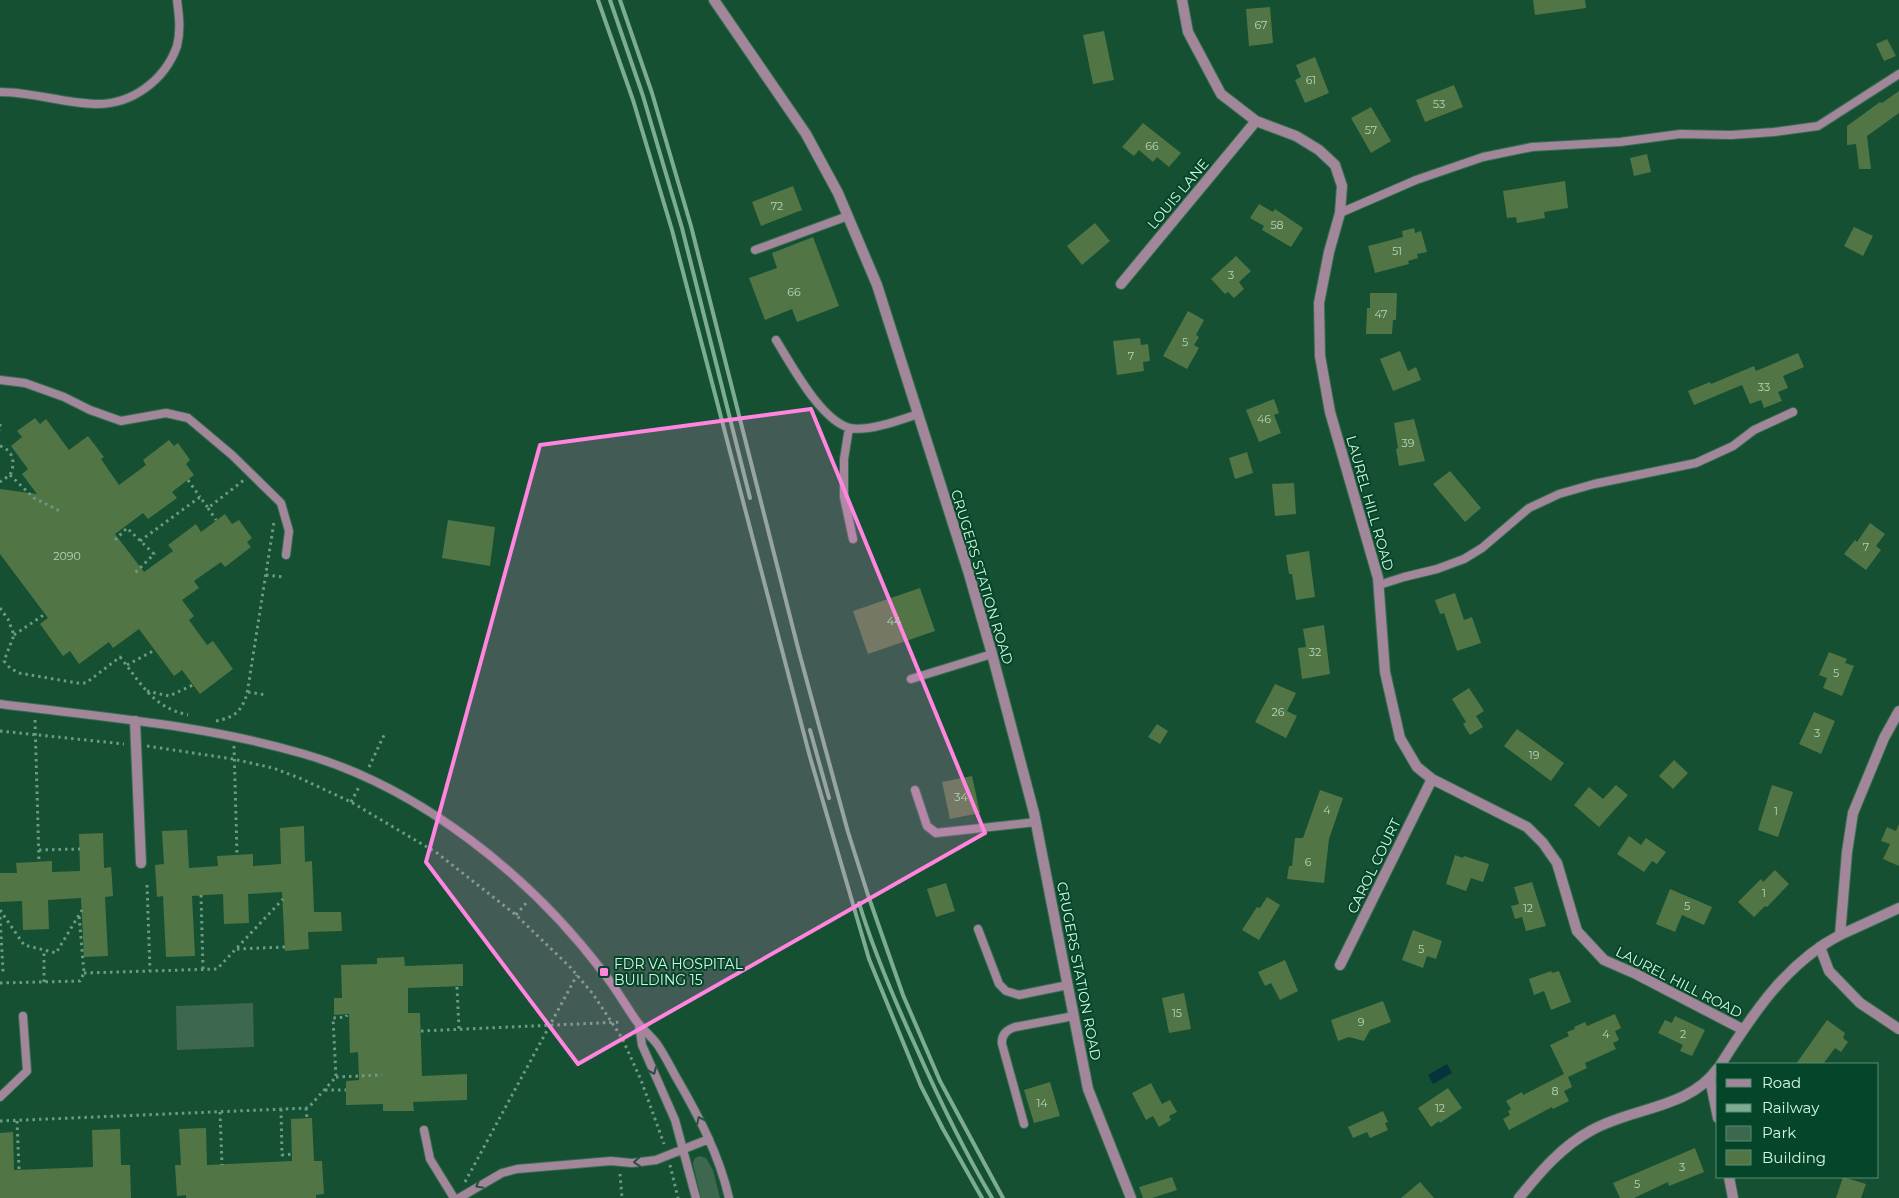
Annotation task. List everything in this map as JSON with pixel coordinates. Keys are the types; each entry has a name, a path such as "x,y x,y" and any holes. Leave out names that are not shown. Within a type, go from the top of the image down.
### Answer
{"street":[{"name":"CRUGERS STATION ROAD","path":"714,0 806,134 838,193 877,285 969,574 992,654 1036,822 1088,1089 1131,1198"},
{"name":"LAUREL HILL ROAD","path":"1182,0 1188,32 1221,94 1256,121 1296,136 1319,150 1335,165 1342,186 1340,213 1329,252 1319,302 1320,356 1330,412 1378,578 1385,672 1400,738 1417,767 1432,779 1527,827 1543,843 1557,863 1577,931 1604,960 1636,974 1742,1029"},
{"name":"LOUIS LANE","path":"1121,284 1256,121"},
{"path":"1840,935 1846,852 1853,813 1884,738 1899,711"},
{"path":"136,721 141,863"},
{"name":"CAROL COURT","path":"1340,966 1432,779"},
{"path":"1722,1063 1742,1029 1781,982 1820,947 1840,935 1899,908"},
{"path":"1820,947 1829,971 1860,1002 1899,1030"},
{"path":"1520,1198 1550,1162 1578,1139 1606,1123 1689,1095 1710,1079 1716,1071"},
{"path":"1710,1079 1716,1108"},
{"path":"1729,1178 1733,1198"}],"lane":[{"path":"0,92 96,104 121,101 144,90 164,72 177,45 180,19 177,0"},
{"path":"1340,213 1416,180 1483,156 1532,147 1620,142 1680,134 1731,135 1774,132 1818,126 1899,74"},
{"path":"755,250 848,216"},
{"path":"776,340 812,397 835,421 849,428 859,429 918,414"},
{"path":"0,380 33,386 64,396 90,410 121,421 166,413 188,418 232,455 281,503 289,531 286,555"},
{"path":"1379,585 1437,569 1464,559 1482,548 1529,508 1559,494 1594,484 1696,463 1733,446 1754,430 1793,412"},
{"path":"849,428 844,458 844,496 852,539"},
{"path":"911,679 992,654"},
{"path":"0,704 191,728 306,754 350,770 406,798 458,831 534,894 604,972 639,1025 657,1044 700,1119 723,1174 729,1198"},
{"path":"915,790 927,826 936,833 1036,822"},
{"path":"978,929 999,984 1006,991 1019,995 1068,985"},
{"path":"0,1097 27,1071 23,1016"},
{"path":"1024,1124 1001,1039 1010,1029 1074,1016"},
{"path":"639,1025 642,1045 675,1120 696,1198"},
{"path":"424,1130 430,1159 454,1198"},
{"path":"459,1198 502,1173 517,1169 656,1160 709,1140"}],"path":[{"path":"0,424 0,431"},
{"path":"0,446 9,451 12,456 13,469 10,475 0,482"},
{"path":"10,475 34,498 60,511"},
{"path":"208,508 245,479 251,486"},
{"path":"188,480 216,520"},
{"path":"140,541 200,497"},
{"path":"214,721 227,719 235,714 243,707 248,692 275,513"},
{"path":"115,540 127,528 154,554 135,573"},
{"path":"266,575 283,577"},
{"path":"0,608 8,619 14,635"},
{"path":"45,614 14,635 2,661 10,668 18,673 77,683 86,682 120,656 146,690 160,704 173,712 189,715"},
{"path":"127,665 155,650"},
{"path":"146,690 169,696 193,685"},
{"path":"248,692 266,695"},
{"path":"35,720 39,862"},
{"path":"0,731 130,744"},
{"path":"368,770 385,733"},
{"path":"142,745 234,759 273,768 302,779 351,802 437,853 516,915 577,975 593,994 622,1038 641,1080 664,1144"},
{"path":"234,745 237,855"},
{"path":"351,802 359,786"},
{"path":"39,850 80,849"},
{"path":"147,885 150,971"},
{"path":"201,895 203,969"},
{"path":"84,973 218,969 283,899"},
{"path":"516,915 523,907"},
{"path":"0,910 24,945 56,953 82,910"},
{"path":"0,983 80,981 84,973 79,915"},
{"path":"0,917 3,970 0,974"},
{"path":"236,949 285,947"},
{"path":"44,950 44,982"},
{"path":"466,1179 577,975"},
{"path":"457,987 459,1029"},
{"path":"336,1077 333,1018 346,1017 347,1014"},
{"path":"421,1031 622,1022"},
{"path":"0,1121 306,1108 336,1077 382,1075"},
{"path":"324,1090 346,1090"},
{"path":"306,1108 307,1119"},
{"path":"281,1109 282,1155 292,1154"},
{"path":"220,1112 222,1165"},
{"path":"17,1121 20,1169"},
{"path":"670,1164 678,1198"},
{"path":"620,1174 622,1198"}],"highlighted area":[{"path":"811,409 985,833 578,1064 426,862 540,445"}],"green space":[{"path":"253,1003 254,1047 177,1050 176,1006"},
{"path":"699,1156 706,1158 713,1170 720,1198 701,1198 693,1164 694,1159"}],"water":[{"path":"1447,1064 1452,1073 1433,1084 1428,1075"}],"building":[{"path":"1533,0 1585,0 1586,8 1535,15"},
{"path":"1270,7 1273,43 1249,46 1246,9"},
{"path":"1104,31 1114,80 1093,84 1083,35"},
{"path":"1887,39 1896,56 1884,61 1876,44"},
{"path":"1315,57 1329,93 1305,103 1295,80 1301,77 1296,65"},
{"path":"1454,85 1463,107 1425,122 1416,100"},
{"path":"1899,91 1899,113 1867,136 1871,169 1859,169 1856,144 1847,145 1847,126"},
{"path":"1371,107 1391,141 1371,153 1351,118"},
{"path":"1143,123 1181,153 1169,167 1157,157 1153,162 1139,150 1134,156 1122,147"},
{"path":"1647,154 1651,172 1634,176 1630,158"},
{"path":"1565,181 1568,208 1544,212 1545,218 1517,223 1516,217 1507,218 1503,191"},
{"path":"793,186 802,210 761,226 752,202"},
{"path":"1259,204 1273,212 1275,209 1303,228 1291,247 1262,230 1264,226 1250,218"},
{"path":"1095,223 1110,241 1082,265 1067,246"},
{"path":"1854,227 1873,236 1863,256 1844,246"},
{"path":"1414,228 1415,233 1421,231 1427,252 1417,254 1418,258 1408,261 1409,264 1375,273 1368,246 1403,237 1402,231"},
{"path":"813,237 839,306 797,322 792,309 765,320 749,278 777,268 772,253"},
{"path":"1236,256 1251,271 1239,282 1244,289 1234,298 1228,292 1225,294 1211,279"},
{"path":"1370,293 1397,293 1396,320 1393,320 1392,334 1366,334 1367,308 1370,308"},
{"path":"1188,311 1204,320 1196,335 1199,337 1194,345 1199,348 1187,369 1163,356"},
{"path":"1140,338 1141,345 1148,344 1150,361 1143,362 1144,371 1117,375 1113,341"},
{"path":"1400,351 1408,371 1416,367 1421,380 1393,391 1380,359"},
{"path":"1798,353 1804,367 1783,376 1788,388 1778,392 1782,401 1764,408 1761,400 1750,404 1742,385 1694,405 1688,391 1710,382 1711,384 1754,366 1756,371"},
{"path":"1274,399 1279,413 1274,415 1281,433 1259,442 1246,410"},
{"path":"35,418 40,424 46,419 69,450 88,436 104,457 101,459 119,485 146,465 143,460 169,440 174,446 178,443 190,460 186,464 194,475 172,492 177,498 148,519 143,513 115,534 144,572 173,551 168,545 196,524 201,532 225,514 232,524 239,520 252,538 247,542 251,547 225,567 221,562 194,581 199,588 182,600 194,616 189,620 207,645 213,641 233,669 200,694 182,670 174,676 139,629 113,648 109,642 79,664 70,651 63,656 40,624 48,618 0,554 0,489 37,494 22,474 28,469 11,446 22,437 17,431"},
{"path":"1414,419 1425,461 1399,466 1394,423"},
{"path":"1247,452 1253,473 1235,479 1229,458"},
{"path":"1450,471 1481,508 1465,522 1433,484"},
{"path":"1294,483 1296,514 1275,516 1272,484"},
{"path":"448,520 495,527 490,566 442,558"},
{"path":"1870,523 1885,534 1876,546 1881,550 1866,570 1844,554 1855,540 1857,542"},
{"path":"1309,551 1315,597 1296,600 1292,574 1289,574 1286,555"},
{"path":"920,588 935,631 868,654 853,611"},
{"path":"1455,593 1464,620 1472,617 1481,643 1457,651 1444,613 1440,614 1435,600"},
{"path":"1324,625 1330,674 1302,679 1298,648 1306,647 1303,629"},
{"path":"1829,652 1847,659 1845,663 1854,666 1842,696 1823,688 1827,678 1819,675"},
{"path":"1275,684 1296,693 1287,711 1297,716 1286,738 1255,722"},
{"path":"1469,688 1484,711 1476,716 1483,727 1470,735 1463,724 1466,722 1452,699"},
{"path":"1814,712 1835,721 1821,754 1799,744"},
{"path":"1157,724 1168,731 1160,744 1148,737"},
{"path":"1517,729 1564,763 1551,781 1504,746"},
{"path":"1674,760 1688,773 1673,789 1659,776"},
{"path":"972,776 980,813 950,819 942,782"},
{"path":"1616,785 1628,795 1599,827 1574,805 1589,787 1603,799"},
{"path":"1772,785 1793,792 1778,837 1758,830"},
{"path":"1320,790 1343,798 1329,839 1324,883 1287,879 1289,866 1292,866 1295,838 1303,838"},
{"path":"1899,824 1899,866 1883,859 1890,844 1881,841 1887,827 1896,831"},
{"path":"304,826 305,862 312,861 314,912 341,912 342,931 308,932 309,949 285,951 282,892 248,894 249,923 224,924 223,894 192,896 195,956 166,957 163,896 157,897 155,865 164,864 162,831 187,830 189,868 218,866 217,856 253,854 253,866 281,864 280,828"},
{"path":"103,833 104,868 111,867 113,896 105,897 108,956 84,957 81,898 48,900 49,929 23,930 22,901 0,902 0,873 17,873 16,863 52,861 52,872 80,871 79,834"},
{"path":"1629,836 1641,845 1646,838 1666,852 1657,864 1652,861 1644,872 1617,854"},
{"path":"1455,855 1489,864 1483,882 1471,878 1466,891 1446,884"},
{"path":"1775,870 1789,884 1767,907 1765,906 1754,917 1738,902 1761,879 1763,882"},
{"path":"1532,882 1546,926 1526,931 1522,917 1515,919 1511,906 1519,904 1514,887"},
{"path":"946,883 955,911 936,917 927,889"},
{"path":"1670,889 1712,907 1704,925 1682,915 1675,932 1656,924"},
{"path":"1267,897 1280,905 1259,940 1242,930 1257,907 1260,908"},
{"path":"1413,930 1442,941 1436,959 1427,956 1423,968 1402,960"},
{"path":"404,957 405,966 463,964 463,986 408,988 408,1013 420,1013 422,1076 467,1074 467,1100 413,1102 414,1111 383,1111 383,1104 346,1105 346,1081 359,1080 358,1052 350,1053 349,1014 334,1015 334,998 342,998 341,965 377,964 377,958"},
{"path":"1285,960 1298,991 1280,1000 1271,983 1265,986 1258,972"},
{"path":"1551,971 1552,973 1559,971 1571,1002 1551,1010 1544,991 1534,995 1529,979"},
{"path":"1184,993 1191,1029 1169,1033 1162,998"},
{"path":"1383,1001 1391,1022 1370,1030 1364,1041 1349,1037 1338,1041 1331,1020"},
{"path":"1615,1014 1621,1028 1615,1031 1619,1040 1613,1043 1616,1049 1585,1063 1587,1068 1568,1077 1572,1087 1564,1091 1569,1101 1553,1109 1552,1107 1509,1130 1503,1119 1510,1115 1508,1111 1511,1109 1506,1101 1522,1092 1523,1095 1564,1074 1550,1045 1569,1036 1567,1032 1575,1029 1574,1027 1585,1022 1587,1026"},
{"path":"1675,1016 1705,1030 1692,1056 1680,1051 1683,1045 1658,1033 1665,1020 1672,1023"},
{"path":"1827,1020 1845,1033 1843,1038 1848,1042 1841,1052 1835,1048 1824,1063 1797,1063"},
{"path":"1050,1082 1060,1116 1034,1123 1024,1090"},
{"path":"1151,1083 1162,1104 1170,1100 1177,1112 1169,1116 1171,1120 1159,1127 1153,1116 1146,1120 1132,1093"},
{"path":"1448,1088 1462,1108 1431,1127 1418,1108"},
{"path":"1383,1111 1388,1122 1385,1123 1388,1130 1370,1138 1367,1132 1353,1138 1348,1127"},
{"path":"312,1118 314,1161 322,1161 324,1194 316,1195 316,1198 186,1198 186,1195 177,1196 175,1165 181,1165 179,1129 206,1128 207,1165 292,1161 291,1119"},
{"path":"120,1129 121,1165 130,1165 131,1198 0,1198 0,1133 13,1132 14,1170 93,1167 92,1130"},
{"path":"1695,1148 1704,1172 1669,1186 1668,1182 1634,1198 1620,1198 1613,1183"},
{"path":"1172,1177 1177,1190 1152,1198 1143,1198 1139,1187"},
{"path":"1843,1178 1866,1184 1861,1198 1836,1198"},
{"path":"1420,1182 1434,1198 1401,1198"}],"railway":[{"path":"598,0 633,100 672,230 810,757 869,959 921,1086 982,1198"},
{"path":"610,0 643,96 682,228 750,498"},
{"path":"620,0 652,93 691,226 799,652 848,832 868,895 903,995 940,1081 1003,1198"},
{"path":"810,730 829,798"},
{"path":"859,903 885,975 924,1064 961,1142 992,1198"}],"place":[{"name":"FDR VA HOSPITAL BUILDING 15","path":"604,972"}]}
